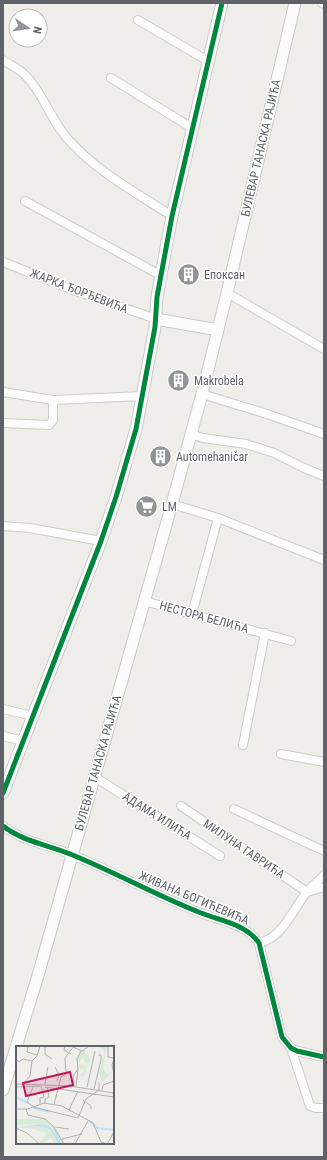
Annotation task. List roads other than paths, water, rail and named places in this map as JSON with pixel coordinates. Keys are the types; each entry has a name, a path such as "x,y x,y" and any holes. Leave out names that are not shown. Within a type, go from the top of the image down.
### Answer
{"main road":[{"path":"3,793 101,541 135,435 156,319 160,275 192,128 222,3"},
{"name":"БУЛЕВАР ТАНАСКА РАЈИЋА","path":"3,1090 72,854 202,394 295,3"},
{"path":"156,319 218,330"}],"street":[{"path":"138,20 208,61"},
{"path":"3,60 25,75 66,137 94,164 172,216"},
{"path":"112,78 192,128"},
{"path":"25,201 160,275"},
{"name":"ЖАРКА ЂОРЂЕВИЋА","path":"3,262 156,319"},
{"path":"227,293 324,350"},
{"path":"3,392 53,400 143,396"},
{"path":"202,394 270,415 324,434"},
{"path":"3,423 49,425 53,420 53,400"},
{"path":"191,434 203,438 246,444 274,453 324,476"},
{"path":"172,504 218,518 324,560"},
{"path":"192,614 218,518"},
{"path":"3,526 30,528 101,541"},
{"name":"НЕСТОРА БЕЛИЋА","path":"144,601 291,640"},
{"name":"НЕСТОРА БЕЛИЋА","path":"243,745 265,633"},
{"path":"3,709 33,716"},
{"path":"3,736 23,741"},
{"path":"281,754 324,762"},
{"name":"АДАМА ИЛИЋА","path":"94,776 220,856"},
{"name":"МИЛУНА ГАВРИЋА","path":"180,806 307,892"},
{"path":"234,809 324,851"},
{"name":"ЖИВАНА БОГИЋЕВИЋА","path":"3,826 29,839 72,854 201,913 238,926 254,935 259,943"},
{"path":"324,875 307,892 281,929 267,941 259,943 282,1037 290,1048 310,1106 324,1108"},
{"path":"307,892 324,887"},
{"path":"290,1048 324,1057"}],"place":[{"name":"Епоксан","path":"188,275"},
{"name":"Makrobela","path":"178,381"},
{"name":"Automehaničar","path":"161,457"},
{"name":"LM","path":"147,507"}]}
